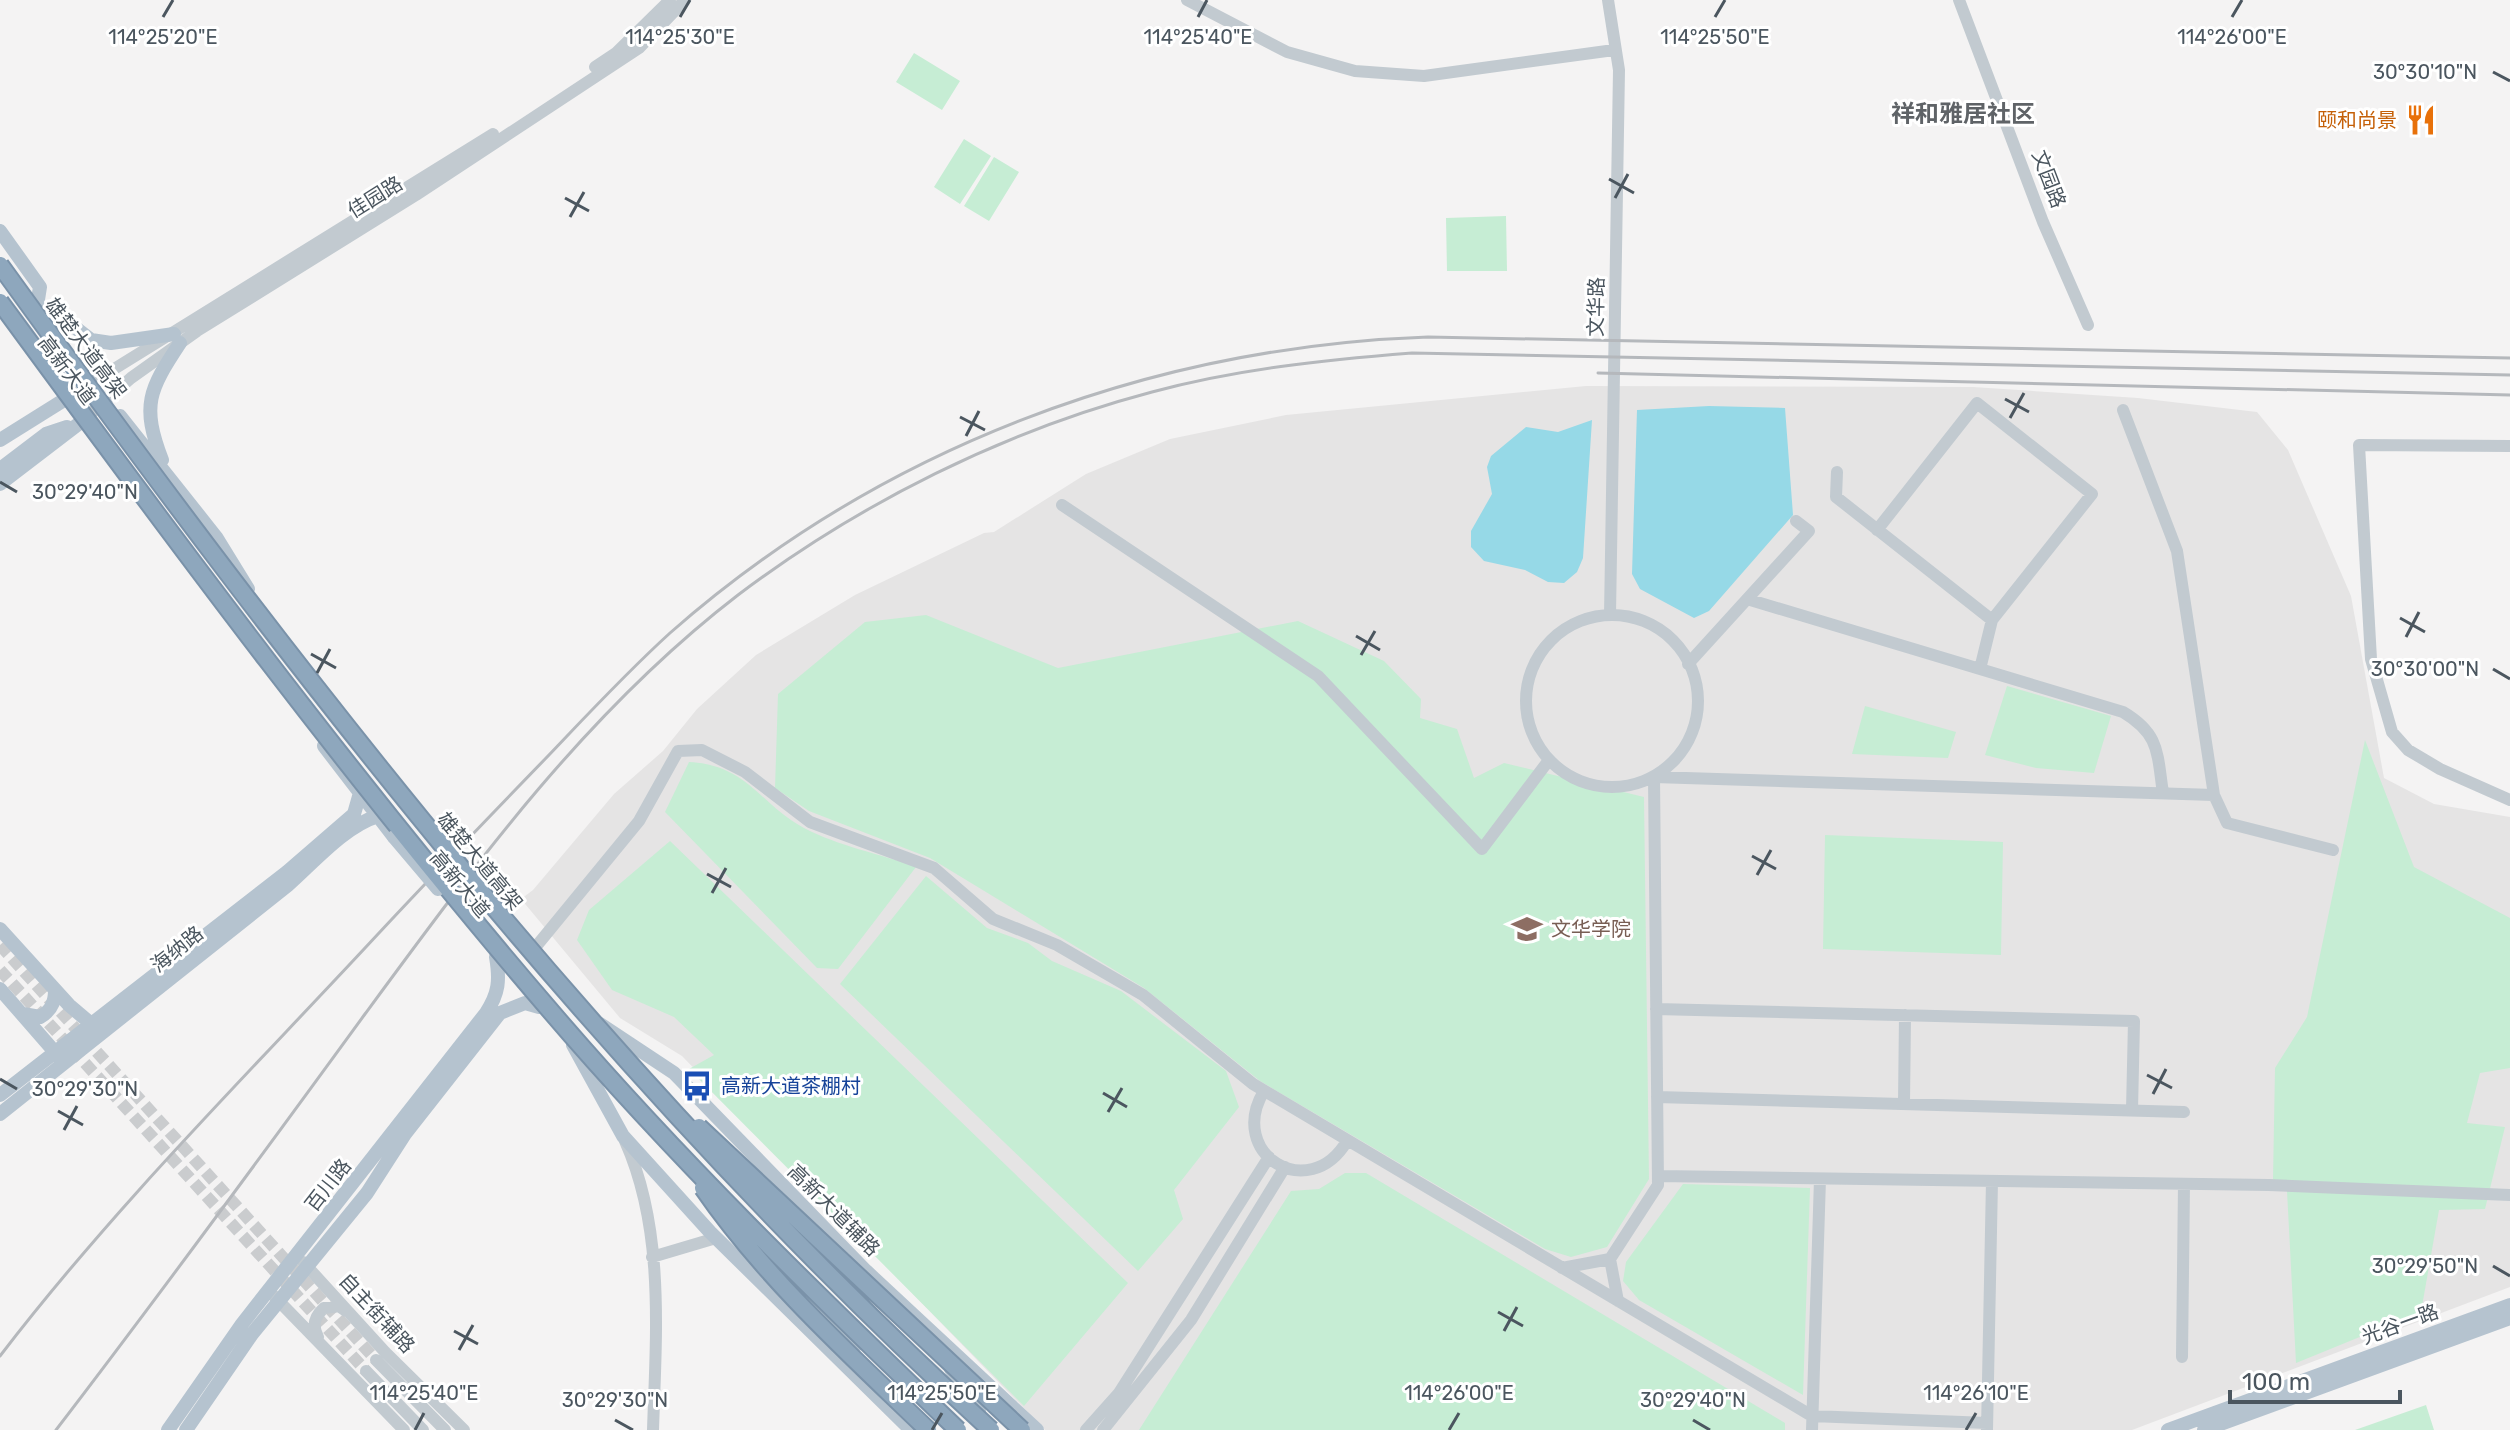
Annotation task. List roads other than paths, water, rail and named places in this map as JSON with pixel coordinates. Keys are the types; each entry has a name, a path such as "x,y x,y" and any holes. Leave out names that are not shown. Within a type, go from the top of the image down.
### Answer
{"highway":[{"name":"雄楚大道高架","path":"0,265 307,678 509,929 615,1049 796,1242 991,1430"},
{"name":"雄楚大道高架","path":"0,302 290,691 399,830 551,1011 672,1144 788,1264 958,1430"},
{"path":"615,1049 1022,1430"},
{"path":"672,1144 725,1220 777,1280 928,1430"}],"main road":[{"path":"0,231 40,287 37,306 63,318 91,340 111,343 177,338 150,395 149,422 166,471"},
{"name":"高新大道","path":"0,256 216,537 248,589 422,813 600,1024"},
{"name":"高新大道","path":"0,313 394,837 573,1045 827,1315 948,1430"},
{"path":"0,440 64,400"},
{"path":"0,469 46,434 81,422"},
{"path":"0,484 81,422"},
{"path":"222,611 220,590 223,583 231,581 248,589"},
{"name":"海纳路","path":"97,1028 354,814 360,793"},
{"name":"海纳路","path":"0,1114 59,1058 97,1028 326,850 368,819 378,816"},
{"path":"0,929 55,990 97,1028"},
{"name":"百川路","path":"168,1430 195,1389 302,1261 492,1003 500,978 492,952"},
{"path":"0,989 59,1058"},
{"path":"22,1014 40,1017 47,1013 55,1000 55,990"},
{"name":"百川路","path":"302,1261 367,1193 405,1134 500,1013 525,1003 539,1007"},
{"path":"600,1024 789,1226 999,1430"},
{"name":"高新大道辅路","path":"600,1024 674,1073 920,1322 1037,1430"},
{"path":"573,1045 623,1136 716,1238 911,1430"},
{"name":"海纳路","path":"0,1095 59,1058"},
{"name":"百川路","path":"186,1430 274,1296"},
{"name":"光谷一路","path":"2168,1430 2510,1305"},
{"name":"光谷一路","path":"2204,1430 2510,1318"},
{"path":"920,1322 979,1411"}],"street":[{"name":"佳园路","path":"81,422 177,338 542,104 616,53 670,0"},
{"name":"佳园路","path":"64,400 177,338 639,48 685,0"},
{"path":"1187,0 1287,52 1355,71 1424,76 1614,50"},
{"name":"文华路","path":"1608,0 1619,70 1610,615"},
{"name":"文园路","path":"1959,0 2043,222 2088,325"},
{"path":"1877,530 1977,403 2092,494 1992,620 1980,669"},
{"path":"2123,410 2177,551 2214,795 2227,823 2333,850"},
{"path":"2510,446 2359,445 2371,659 2392,732 2408,750 2440,769 2510,800"},
{"path":"1837,472 1836,497 1992,620"},
{"path":"1062,505 1318,676 1482,849 1549,760"},
{"path":"1688,664 1809,531 1796,521"},
{"path":"1747,599 2123,712 2143,724 2154,740 2163,793"},
{"path":"1654,777 1676,759 1691,735 1698,707 1695,679 1688,664 1663,632 1638,619 1610,615 1582,620 1557,634 1538,655 1528,681 1526,709 1533,736 1549,760 1571,777 1598,786 1627,786 1654,777 2214,795"},
{"path":"534,949 639,821 678,751 702,750 745,772 810,822 918,859 934,868 993,919 1057,945 1143,995 1264,1091 1812,1416 1987,1426 1992,1181"},
{"path":"1618,1301 1610,1259 1658,1185 1654,777"},
{"path":"1656,1009 2134,1021 2132,1110"},
{"path":"1904,1104 1905,1015"},
{"path":"1264,1091 1255,1109 1254,1126 1258,1143 1269,1157 1285,1167 1305,1171 1321,1167 1340,1153 1347,1141"},
{"path":"1657,1097 2184,1112"},
{"path":"623,1136 641,1176 652,1257 656,1344 653,1430"},
{"path":"1086,1430 1119,1393 1269,1157"},
{"path":"1103,1430 1191,1320 1285,1167"},
{"path":"1658,1176 2184,1184 2510,1195"},
{"path":"1812,1430 1820,1179"},
{"path":"2182,1357 2184,1184"},
{"path":"652,1257 716,1238"},
{"path":"1562,1268 1610,1259"},
{"name":"自主街辅路","path":"302,1261 464,1430"},
{"path":"274,1296 404,1430"},
{"path":"321,1342 314,1329 319,1312 331,1306 349,1312"},
{"path":"376,1360 445,1430"},
{"path":"366,1371 423,1430"}],"water":[{"path":"1709,406 1785,408 1793,515 1709,611 1694,618 1640,589 1632,574 1637,410"},
{"path":"1592,420 1583,558 1577,572 1564,583 1548,582 1525,570 1484,561 1471,547 1471,531 1492,494 1487,467 1491,456 1526,427 1558,432"}],"tunnel":[{"path":"0,945 376,1360"},
{"path":"0,970 366,1371"}],"railway":[{"path":"0,1356 86,1250 178,1148 456,852 608,693 670,633 751,568 838,510 929,461 1023,419 1121,386 1221,361 1324,345 1428,337 2510,358"},
{"path":"56,1430 449,901 536,791 583,739 683,640 785,561 884,501 988,449 1097,408 1184,384 1281,366 1412,353 2510,375"},
{"path":"1598,373 2510,395"}],"place":[{"name":"颐和尚景","path":"2421,120"},
{"name":"文华学院","path":"1527,929"},
{"name":"高新大道茶棚村","path":"697,1086"}],"district":[{"name":"祥和雅居社区","path":"1963,114"}]}
